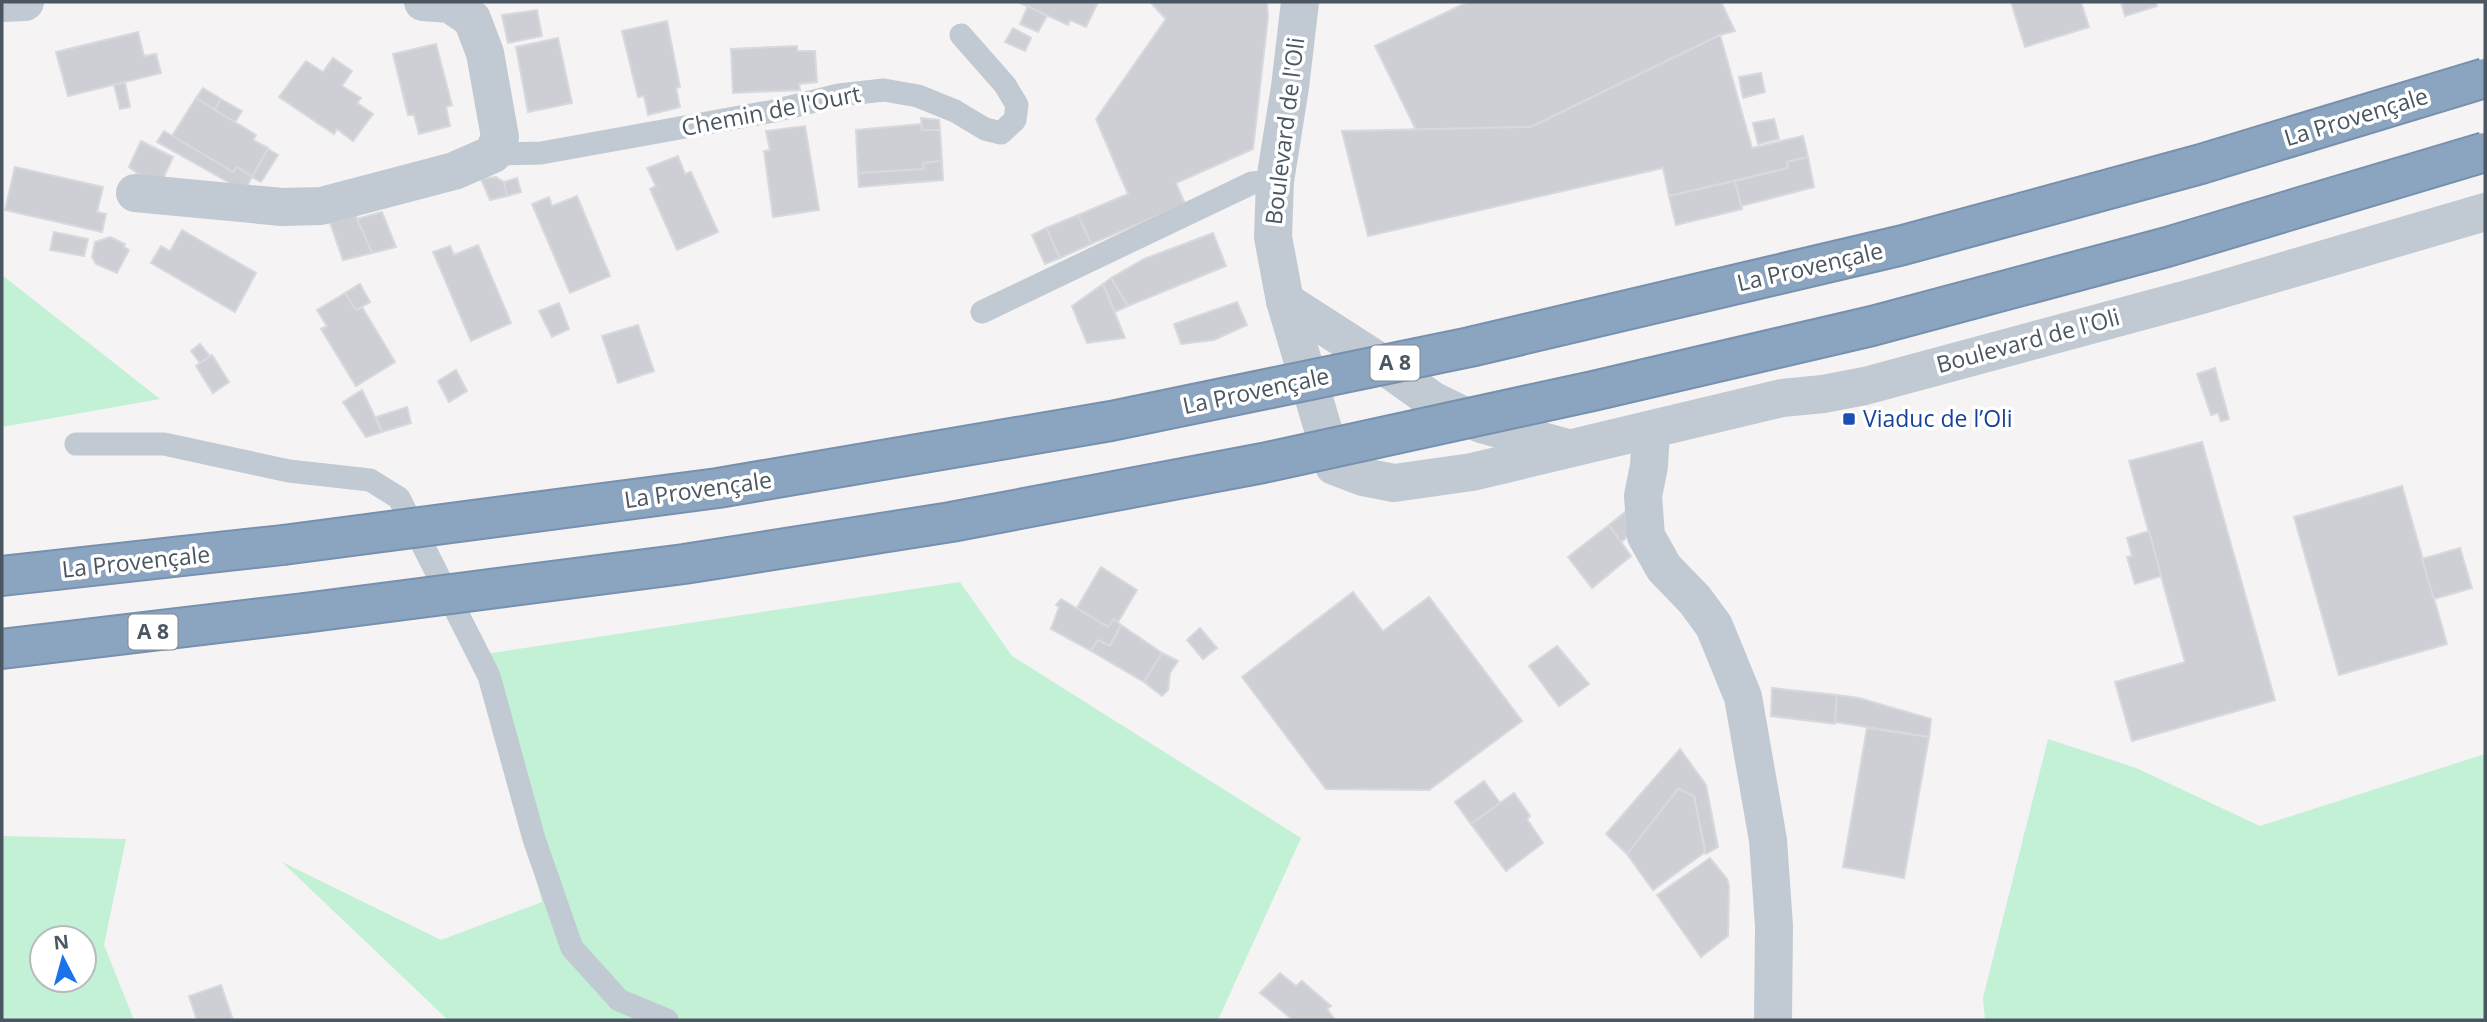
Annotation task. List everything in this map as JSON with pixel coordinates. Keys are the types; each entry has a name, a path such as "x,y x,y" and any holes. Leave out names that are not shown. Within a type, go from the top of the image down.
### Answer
{"highway":[{"name":"La Provençale","path":"2,576 283,545 718,488 1111,421 1457,350 1903,245 2201,164 2485,78"},
{"name":"A 8","path":"2,649 684,564 951,523 1264,463 1606,388 1871,326 2167,247 2485,152"}],"street":[{"path":"2,3 24,2"},
{"path":"423,2 450,4 472,19 485,53 500,137 493,155"},
{"name":"Boulevard de l'Oli","path":"1300,2 1275,181 1273,237 1285,301 1334,466 1363,477 1394,483 1472,472 1782,398 1865,386 2202,295 2485,212"},
{"name":"Chemin de l'Ourt","path":"135,193 282,207 321,206 454,171 493,155"},
{"name":"Boulevard de l'Oli","path":"1285,301 1372,357 1432,400 1481,424 1566,448"},
{"path":"1651,430 1649,466 1643,496 1646,536 1664,568 1695,600 1714,626 1743,697 1768,840 1774,926 1773,1020"}],"lane":[{"name":"Chemin de l'Ourt","path":"493,155 541,153 774,111 839,95 884,90 918,96 955,111 985,129 1002,133 1015,120 1017,105 1004,85 961,35"},
{"path":"982,313 1252,183 1275,181"},
{"path":"76,444 164,444 289,471 370,480 399,498 489,677 534,839 572,948 619,1000 667,1020"}],"green space":[{"path":"2,275 160,399 2,427"},
{"path":"960,582 1012,656 1301,838 1218,1020 448,1020 282,862 441,940 542,902 478,655"},
{"path":"2048,739 2136,768 2260,826 2485,754 2485,1020 1985,1020 1983,998"},
{"path":"2,836 126,839 104,945 134,1020 2,1020"}],"building":[{"path":"1018,2 1098,2 1086,27 1070,20 1068,25"},
{"path":"1150,2 1267,2 1268,17 1253,149 1176,183 1185,204 1091,244 1078,215 1128,194 1096,119 1166,19"},
{"path":"1468,2 1721,2 1735,31 1720,35 1531,127 1416,130 1375,46"},
{"path":"2011,2 2081,2 2089,27 2025,47"},
{"path":"2121,2 2156,2 2157,6 2125,16"},
{"path":"1028,6 1047,16 1038,32 1020,24"},
{"path":"537,10 542,36 508,43 502,15"},
{"path":"667,21 680,87 676,88 680,107 648,115 644,96 638,97 622,31"},
{"path":"1013,28 1031,38 1025,51 1005,42"},
{"path":"138,32 144,56 156,54 161,73 68,96 56,52"},
{"path":"1720,35 1752,148 1803,136 1808,157 1787,162 1788,168 1669,196 1663,168 1368,236 1342,131 1531,127"},
{"path":"558,38 572,103 528,112 516,47"},
{"path":"436,44 452,105 446,107 450,126 419,134 414,115 408,115 393,54"},
{"path":"797,46 797,51 815,51 817,82 799,84 800,90 733,93 731,49"},
{"path":"333,58 352,71 342,86 361,98 357,103 373,114 353,141 337,129 334,134 279,97 306,61 323,72"},
{"path":"1761,73 1765,92 1743,98 1739,77"},
{"path":"125,82 130,107 120,109 114,85"},
{"path":"203,88 221,99 215,110 196,98"},
{"path":"196,98 256,135 253,140 268,148 252,177 237,167 233,172 172,136"},
{"path":"221,99 242,111 235,122 215,110"},
{"path":"921,118 939,120 940,130 922,130"},
{"path":"1774,119 1779,139 1758,144 1753,123"},
{"path":"921,124 922,130 940,130 942,161 923,163 924,169 858,173 856,130"},
{"path":"805,126 819,210 773,217 764,151 770,150 766,131"},
{"path":"164,131 233,172 237,167 252,177 244,191 157,142"},
{"path":"141,141 173,157 161,183 138,174 129,167"},
{"path":"268,149 278,155 261,182 252,177"},
{"path":"678,156 685,174 691,172 718,232 677,250 650,189 656,186 647,168"},
{"path":"1808,157 1814,187 1741,206 1735,181 1788,168 1787,162"},
{"path":"942,161 943,180 859,187 858,173 924,169 923,163"},
{"path":"15,167 103,187 97,212 106,214 102,232 5,210"},
{"path":"496,177 504,182 507,196 490,200 481,179"},
{"path":"517,178 521,192 507,196 504,182"},
{"path":"1735,181 1742,209 1676,225 1669,196"},
{"path":"577,196 610,276 570,293 532,204 549,197 552,206"},
{"path":"382,212 396,247 372,253 357,219"},
{"path":"355,214 372,253 343,260 329,220"},
{"path":"1078,215 1091,244 1060,258 1046,228"},
{"path":"1046,228 1060,258 1045,264 1032,235"},
{"path":"182,230 256,273 235,312 151,263 161,246 170,251"},
{"path":"54,232 88,239 84,256 50,250"},
{"path":"1213,233 1226,266 1128,306 1111,278 1144,259"},
{"path":"110,237 125,244 124,247 129,250 117,273 96,264 92,257 95,242"},
{"path":"478,245 511,323 471,341 433,252 450,246 454,255"},
{"path":"1111,278 1128,306 1115,312 1103,284"},
{"path":"360,284 370,302 356,310 345,293"},
{"path":"1103,284 1125,338 1087,343 1072,306"},
{"path":"345,293 356,310 362,307 395,362 356,386 321,329 327,326 317,310"},
{"path":"1237,302 1247,325 1214,340 1181,344 1174,324"},
{"path":"559,303 569,329 552,337 539,311"},
{"path":"638,325 654,371 618,383 602,336"},
{"path":"200,344 210,356 200,363 191,351"},
{"path":"212,355 229,382 213,393 196,366"},
{"path":"2215,368 2229,419 2221,421 2218,413 2211,415 2197,374"},
{"path":"456,370 467,391 449,402 438,381"},
{"path":"362,390 382,432 366,437 343,402"},
{"path":"407,407 411,423 382,432 376,417"},
{"path":"2202,442 2275,700 2132,741 2115,682 2185,662 2129,461"},
{"path":"2402,486 2447,644 2339,675 2294,517"},
{"path":"1625,512 1631,534 1621,542 1609,525"},
{"path":"1609,525 1631,556 1592,588 1568,557"},
{"path":"2149,531 2161,576 2135,584 2127,557 2132,556 2127,538"},
{"path":"2460,548 2472,588 2434,599 2422,559"},
{"path":"1101,567 1137,590 1118,622 1114,619 1108,627 1077,608"},
{"path":"1353,592 1383,631 1429,597 1522,721 1429,790 1326,789 1242,677"},
{"path":"1061,599 1108,627 1114,619 1121,625 1110,646 1098,640 1091,651 1051,629 1059,607 1056,605"},
{"path":"1121,625 1162,653 1144,682 1091,651 1098,640 1110,646"},
{"path":"1200,628 1217,648 1203,659 1187,640"},
{"path":"1557,646 1589,684 1559,706 1529,666"},
{"path":"1162,653 1178,661 1170,673 1168,690 1162,696 1144,682"},
{"path":"1772,688 1837,695 1835,724 1771,716"},
{"path":"1837,695 1859,698 1931,719 1929,737 1835,722"},
{"path":"1867,728 1929,737 1904,878 1843,867"},
{"path":"1680,749 1706,785 1718,847 1706,854 1694,796 1678,789 1627,854 1606,834"},
{"path":"1484,781 1500,803 1471,824 1455,802"},
{"path":"1678,789 1694,796 1705,852 1653,890 1627,854"},
{"path":"1514,793 1530,816 1527,819 1543,843 1506,871 1471,824"},
{"path":"1710,858 1727,879 1729,886 1728,936 1701,957 1657,895"},
{"path":"1280,973 1296,986 1302,981 1331,1006 1327,1009 1335,1020 1293,1020 1260,993"},
{"path":"221,985 233,1020 197,1020 189,996"}],"place":[{"name":"Viaduc de l’Oli","path":"1849,419"}]}
